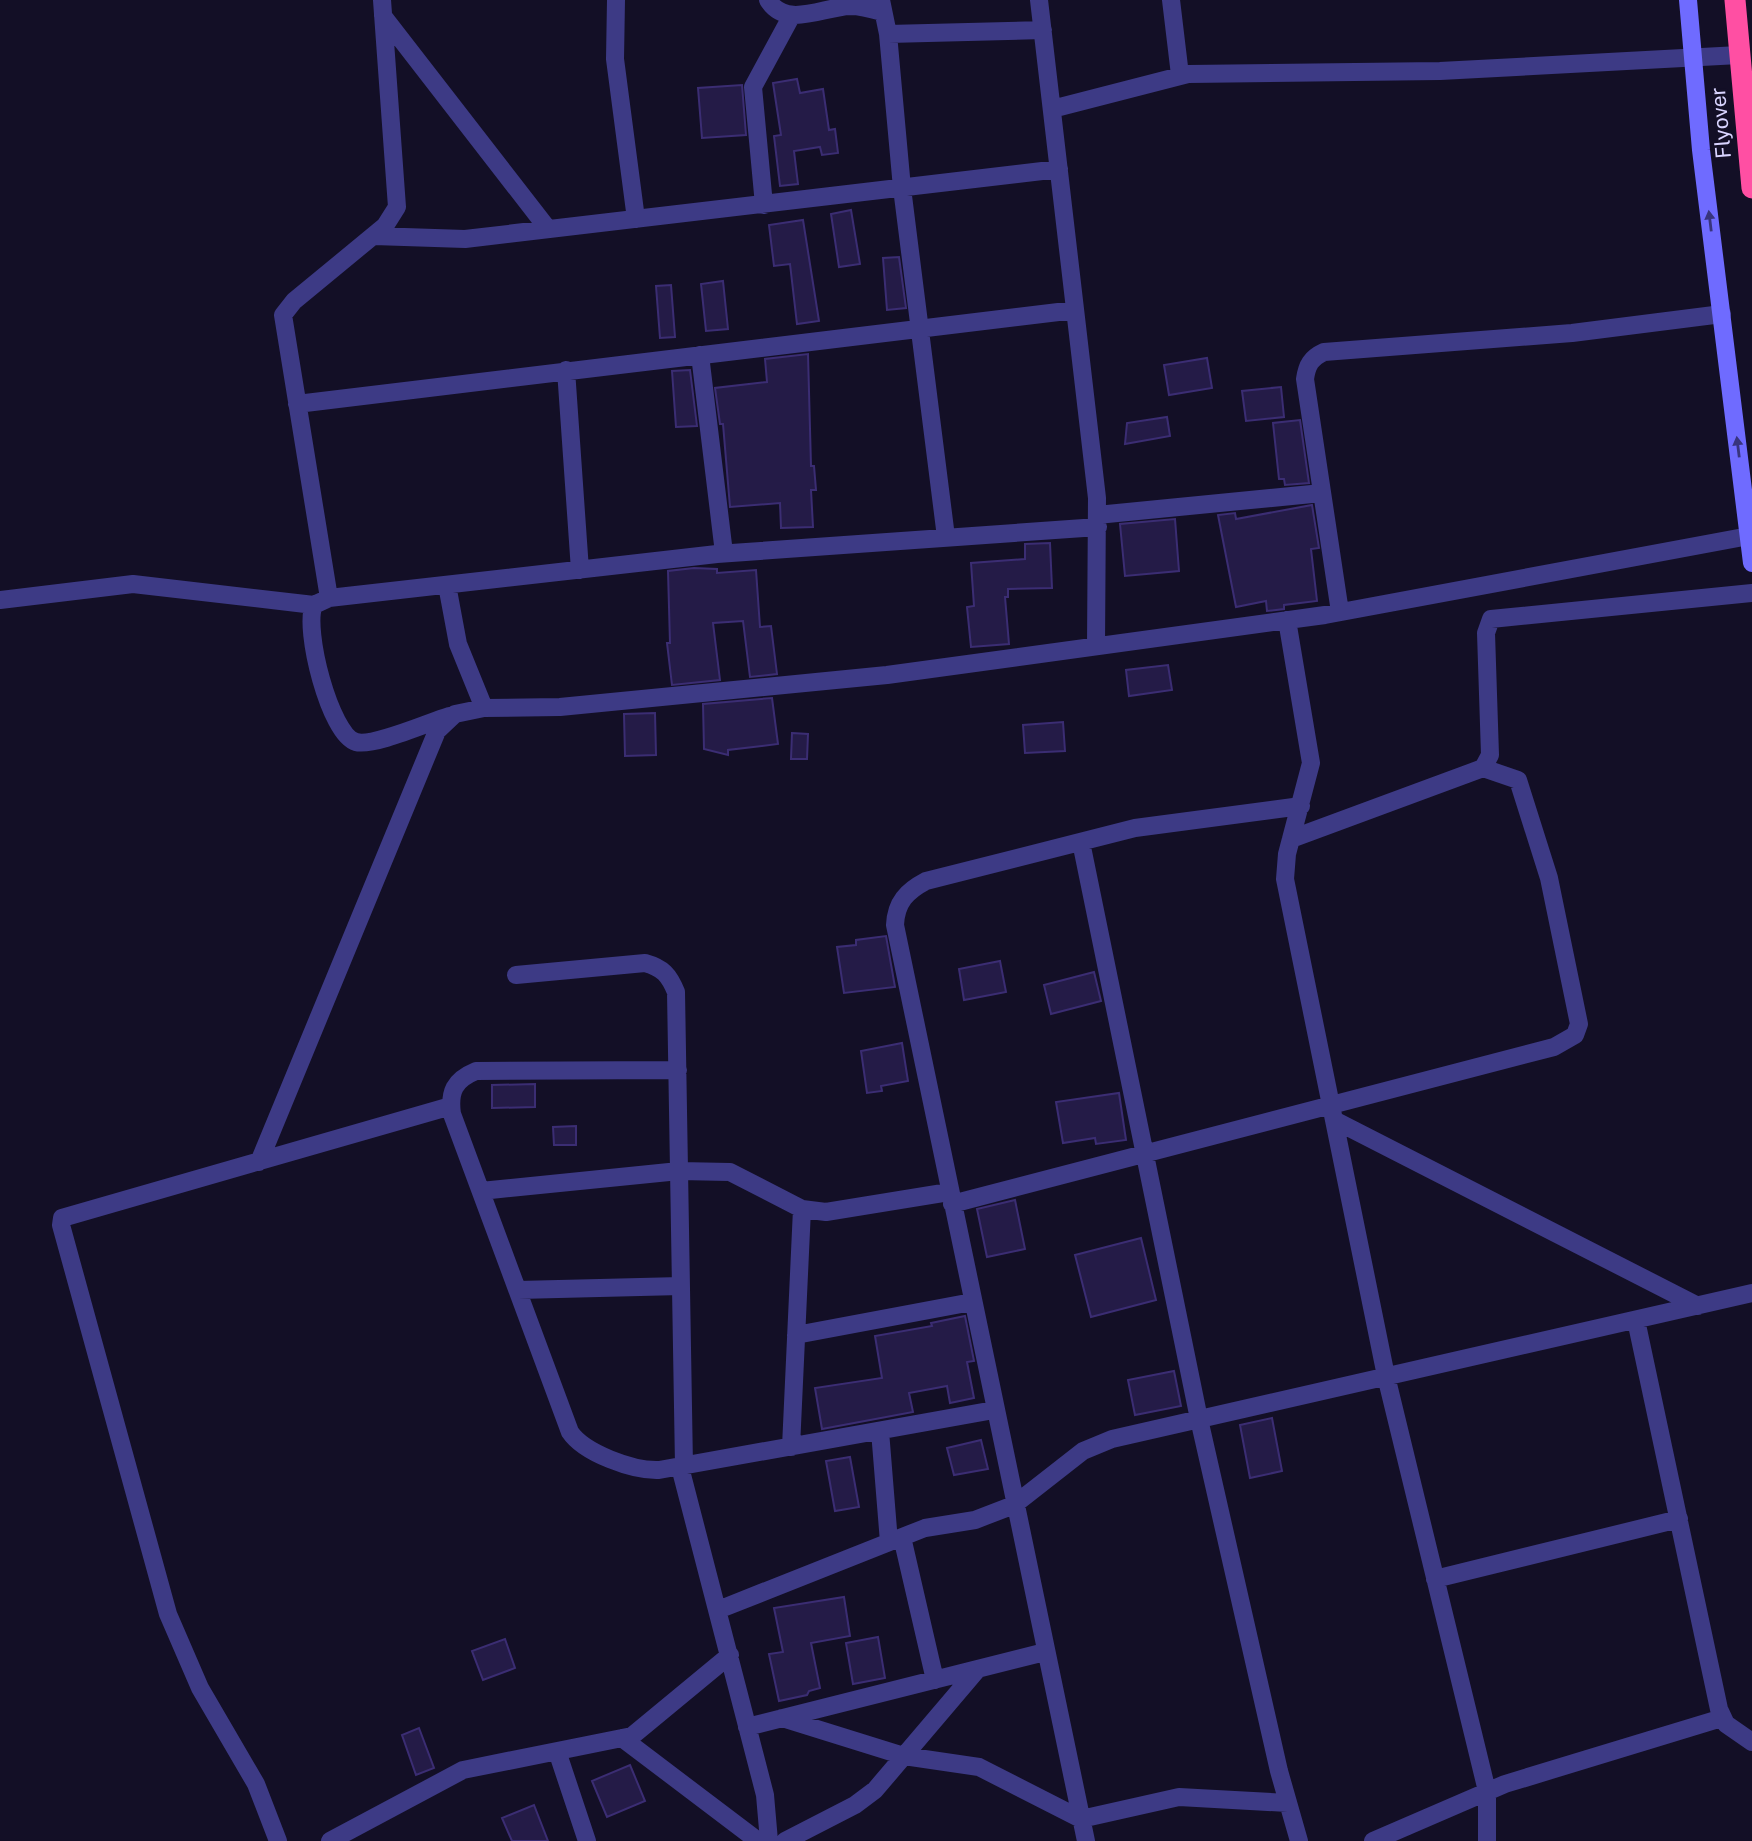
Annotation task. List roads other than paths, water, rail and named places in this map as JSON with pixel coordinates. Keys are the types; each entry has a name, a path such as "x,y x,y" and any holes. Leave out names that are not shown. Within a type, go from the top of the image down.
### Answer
{"highway":[{"name":"Flyover","path":"1735,0 1752,187"}],"main road":[{"path":"1688,0 1701,150 1752,563"}],"street":[{"path":"616,0 615,66 636,219"},
{"path":"768,0 779,13 792,15 846,6 882,6 888,34 902,188 946,537"},
{"path":"1040,0 1098,521 1096,646"},
{"path":"1171,0 1181,75"},
{"path":"383,8 548,229"},
{"path":"383,8 399,196 393,217 374,236 294,301 283,315 322,602 310,625 320,671 337,723 351,740 366,743 455,714 484,708 560,707 872,676 1287,620 1748,536"},
{"path":"764,205 753,88 792,15"},
{"path":"888,34 1043,30"},
{"path":"1052,109 1181,75 1440,71 1739,55"},
{"path":"374,236 449,240 1059,169"},
{"path":"297,404 1075,310"},
{"path":"1340,612 1306,379 1307,366 1324,352 1572,333 1722,314"},
{"path":"700,355 724,553"},
{"path":"566,370 580,570"},
{"path":"0,600 133,584 322,602 724,553 946,537 1322,494"},
{"path":"447,585 458,644 484,708"},
{"path":"1483,768 1490,755 1486,633 1492,619 1752,593"},
{"path":"1287,620 1311,750 1308,779 1291,839 1285,879 1386,1376 1487,1791 1487,1841"},
{"path":"259,1162 437,731 455,714"},
{"path":"1291,839 1483,768 1518,780 1532,819 1573,987 1579,1024 1575,1035 1554,1047 1342,1100 1333,1113"},
{"path":"1086,1841 972,1302 895,925 895,911 912,888 926,881 1143,826 1301,806"},
{"path":"1081,842 1199,1419 1288,1803 1293,1839"},
{"path":"516,975 645,963 660,967 670,977 676,992 682,1467 765,1795 769,1841"},
{"path":"678,1070 476,1072 464,1076 453,1088 451,1106 570,1432 578,1443 588,1450 644,1469 682,1467 995,1410"},
{"path":"278,1841 256,1784 200,1688 163,1601 61,1225 62,1218 451,1106"},
{"path":"481,1191 679,1171 730,1172 802,1209 826,1212 951,1198 1333,1113 1699,1306"},
{"path":"791,1447 802,1209"},
{"path":"517,1290 681,1286"},
{"path":"718,1611 931,1525 975,1520 1014,1505 1083,1451 1097,1445 1199,1419 1752,1293"},
{"path":"796,1335 972,1302"},
{"path":"1636,1320 1722,1718 1732,1730 1752,1742"},
{"path":"880,1430 896,1540 935,1680"},
{"path":"1435,1579 1679,1519"},
{"path":"747,1727 1045,1653"},
{"path":"330,1841 463,1770 622,1738 641,1730 730,1655"},
{"path":"785,1841 865,1799 976,1670"},
{"path":"782,1718 904,1756 979,1766 1081,1819 1179,1797 1288,1803"},
{"path":"1373,1841 1487,1791 1722,1718"},
{"path":"622,1738 758,1841"},
{"path":"557,1751 587,1841"}]}
